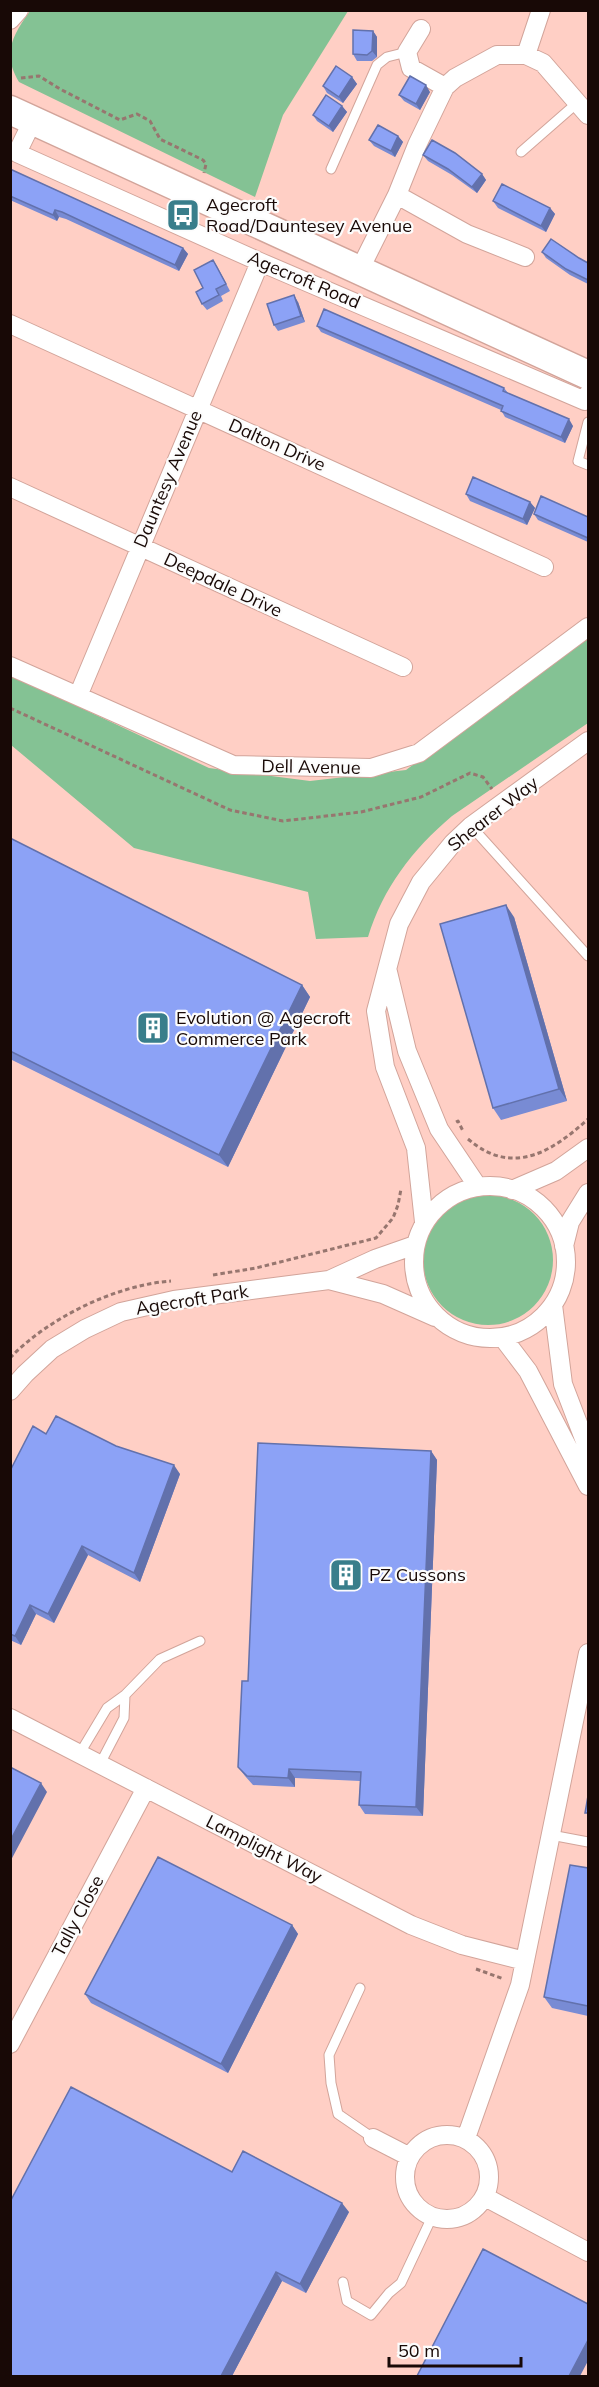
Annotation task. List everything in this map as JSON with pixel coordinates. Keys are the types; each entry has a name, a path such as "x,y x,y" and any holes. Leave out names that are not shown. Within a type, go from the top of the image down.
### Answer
{"main road":[{"name":"Agecroft Road","path":"22,115 360,269 588,394"}],"street":[{"path":"10,20 19,10"},
{"path":"526,55 541,10"},
{"path":"421,29 407,52 411,68 445,87"},
{"path":"360,269 397,195 417,145 445,87 455,78 497,56 526,55 543,63 583,109"},
{"name":"Agecroft Road","path":"22,115 17,153 260,262 588,394"},
{"path":"397,195 467,234 525,257"},
{"name":"Dauntesy Avenue","path":"78,696 260,262"},
{"name":"Dalton Drive","path":"10,324 544,567"},
{"name":"Deepdale Drive","path":"10,487 403,667"},
{"name":"Dell Avenue","path":"10,666 233,765 371,768 419,753 588,627"},
{"name":"Shearer Way","path":"424,1222 416,1148 385,1067 376,1011 399,924 421,882 453,843 471,826 588,741"},
{"path":"387,968 407,1052 439,1129 478,1187"},
{"path":"512,1190 556,1172 588,1148"},
{"path":"329,1280 383,1294 436,1317 456,1331 479,1338 503,1338 522,1332 540,1320 553,1305 562,1286 566,1266 564,1246 557,1227 546,1211 530,1198 495,1186 478,1187 457,1193 439,1206 424,1222 415,1245 414,1271 421,1296 436,1317"},
{"path":"564,1246 570,1222 588,1193"},
{"path":"329,1280 375,1259 415,1245"},
{"name":"Agecroft Park","path":"10,1391 52,1348 121,1312 174,1300 329,1280"},
{"path":"553,1305 562,1384 586,1444 588,1462"},
{"path":"503,1338 528,1371 588,1486"},
{"path":"466,2138 520,1985 588,1653"},
{"name":"Lamplight Way","path":"10,1718 411,1925 462,1945 525,1961"},
{"name":"Tally Close","path":"11,2042 146,1788"},
{"path":"446,2134 466,2138 478,2147 486,2159 490,2174 485,2197 476,2208 464,2216 449,2219 432,2217 420,2209 410,2197 405,2183 410,2157 419,2145 431,2137 446,2134"},
{"path":"373,2138 410,2157"},
{"path":"485,2197 588,2252"}],"lane":[{"path":"331,168 377,65 387,57 407,52"},
{"path":"521,152 583,109"},
{"path":"588,422 578,461 588,465"},
{"path":"471,826 588,956"},
{"path":"80,1753 107,1708 125,1695 160,1659 200,1641"},
{"path":"100,1764 124,1718 125,1695"},
{"path":"551,1835 588,1842"},
{"path":"360,1988 329,2055 330,2083 338,2114 373,2138"},
{"path":"343,2282 347,2301 371,2315 389,2293 401,2283 432,2217"}],"path":[{"path":"21,78 39,76 120,120 137,114 150,121 160,139 203,160 206,164 195,195"},
{"path":"470,773 483,777 493,790"},
{"path":"439,1129 458,1120 467,1138 475,1145 493,1154 516,1158 534,1156 551,1149 588,1119"},
{"path":"206,1277 256,1268 376,1238 393,1218 398,1205 401,1181"},
{"path":"10,1358 47,1327 116,1292 157,1282 175,1281"}],"green space":[{"path":"30,11 348,11 283,115 255,197 19,82 11,63 11,45"},
{"path":"588,634 588,723 452,816 424,842 391,886 374,919 368,937 316,939 308,892 134,848 11,745 11,675 209,768 310,781 406,770"},
{"path":"488,1195 513,1200 534,1214 548,1235 553,1260 548,1285 534,1306 513,1320 488,1325 463,1320 442,1306 428,1285 423,1260 428,1235 442,1214 463,1200"}],"building":[{"path":"353,30 373,31 372,51 367,55 353,54"},
{"path":"336,66 352,77 339,97 323,86"},
{"path":"410,76 426,85 416,104 399,95"},
{"path":"326,95 342,106 329,126 313,115"},
{"path":"378,125 398,136 391,151 369,140"},
{"path":"432,140 455,153 482,174 472,187 448,169 423,155"},
{"path":"10,169 183,248 175,265 62,212 55,210 53,215 10,196"},
{"path":"502,184 550,208 541,226 493,201"},
{"path":"551,239 588,263 588,280 566,269 542,252"},
{"path":"213,260 226,284 216,289 219,295 202,304 196,292 203,288 194,270"},
{"path":"294,295 301,316 274,325 267,304"},
{"path":"324,309 569,419 561,437 501,411 503,406 317,326"},
{"path":"473,477 530,502 523,519 466,494"},
{"path":"541,496 588,517 588,538 534,514"},
{"name":"Evolution @ Agecroft Commerce Park","path":"10,838 302,985 219,1155 10,1051"},
{"path":"506,905 559,1089 493,1108 440,924"},
{"path":"56,1416 116,1446 174,1465 134,1573 82,1546 48,1614 30,1605 15,1636 10,1634 10,1471 33,1426 46,1434"},
{"name":"PZ Cussons","path":"258,1443 431,1451 416,1807 359,1805 361,1772 289,1769 288,1778 247,1776 238,1767 242,1681 248,1681"},
{"path":"10,1767 41,1783 10,1841"},
{"path":"588,1796 588,1813 585,1813"},
{"path":"158,1857 292,1925 221,2064 85,1994"},
{"path":"570,1865 588,1868 588,2006 544,1997"},
{"path":"71,2087 232,2172 243,2151 342,2203 300,2284 276,2272 221,2376 10,2376 10,2202"},
{"path":"483,2249 588,2304 588,2340 569,2376 417,2376"}],"place":[{"name":"Agecroft Road/Dauntesey Avenue","path":"183,215"},
{"name":"Evolution @ Agecroft Commerce Park","path":"153,1028"},
{"name":"PZ Cussons","path":"346,1575"}]}
